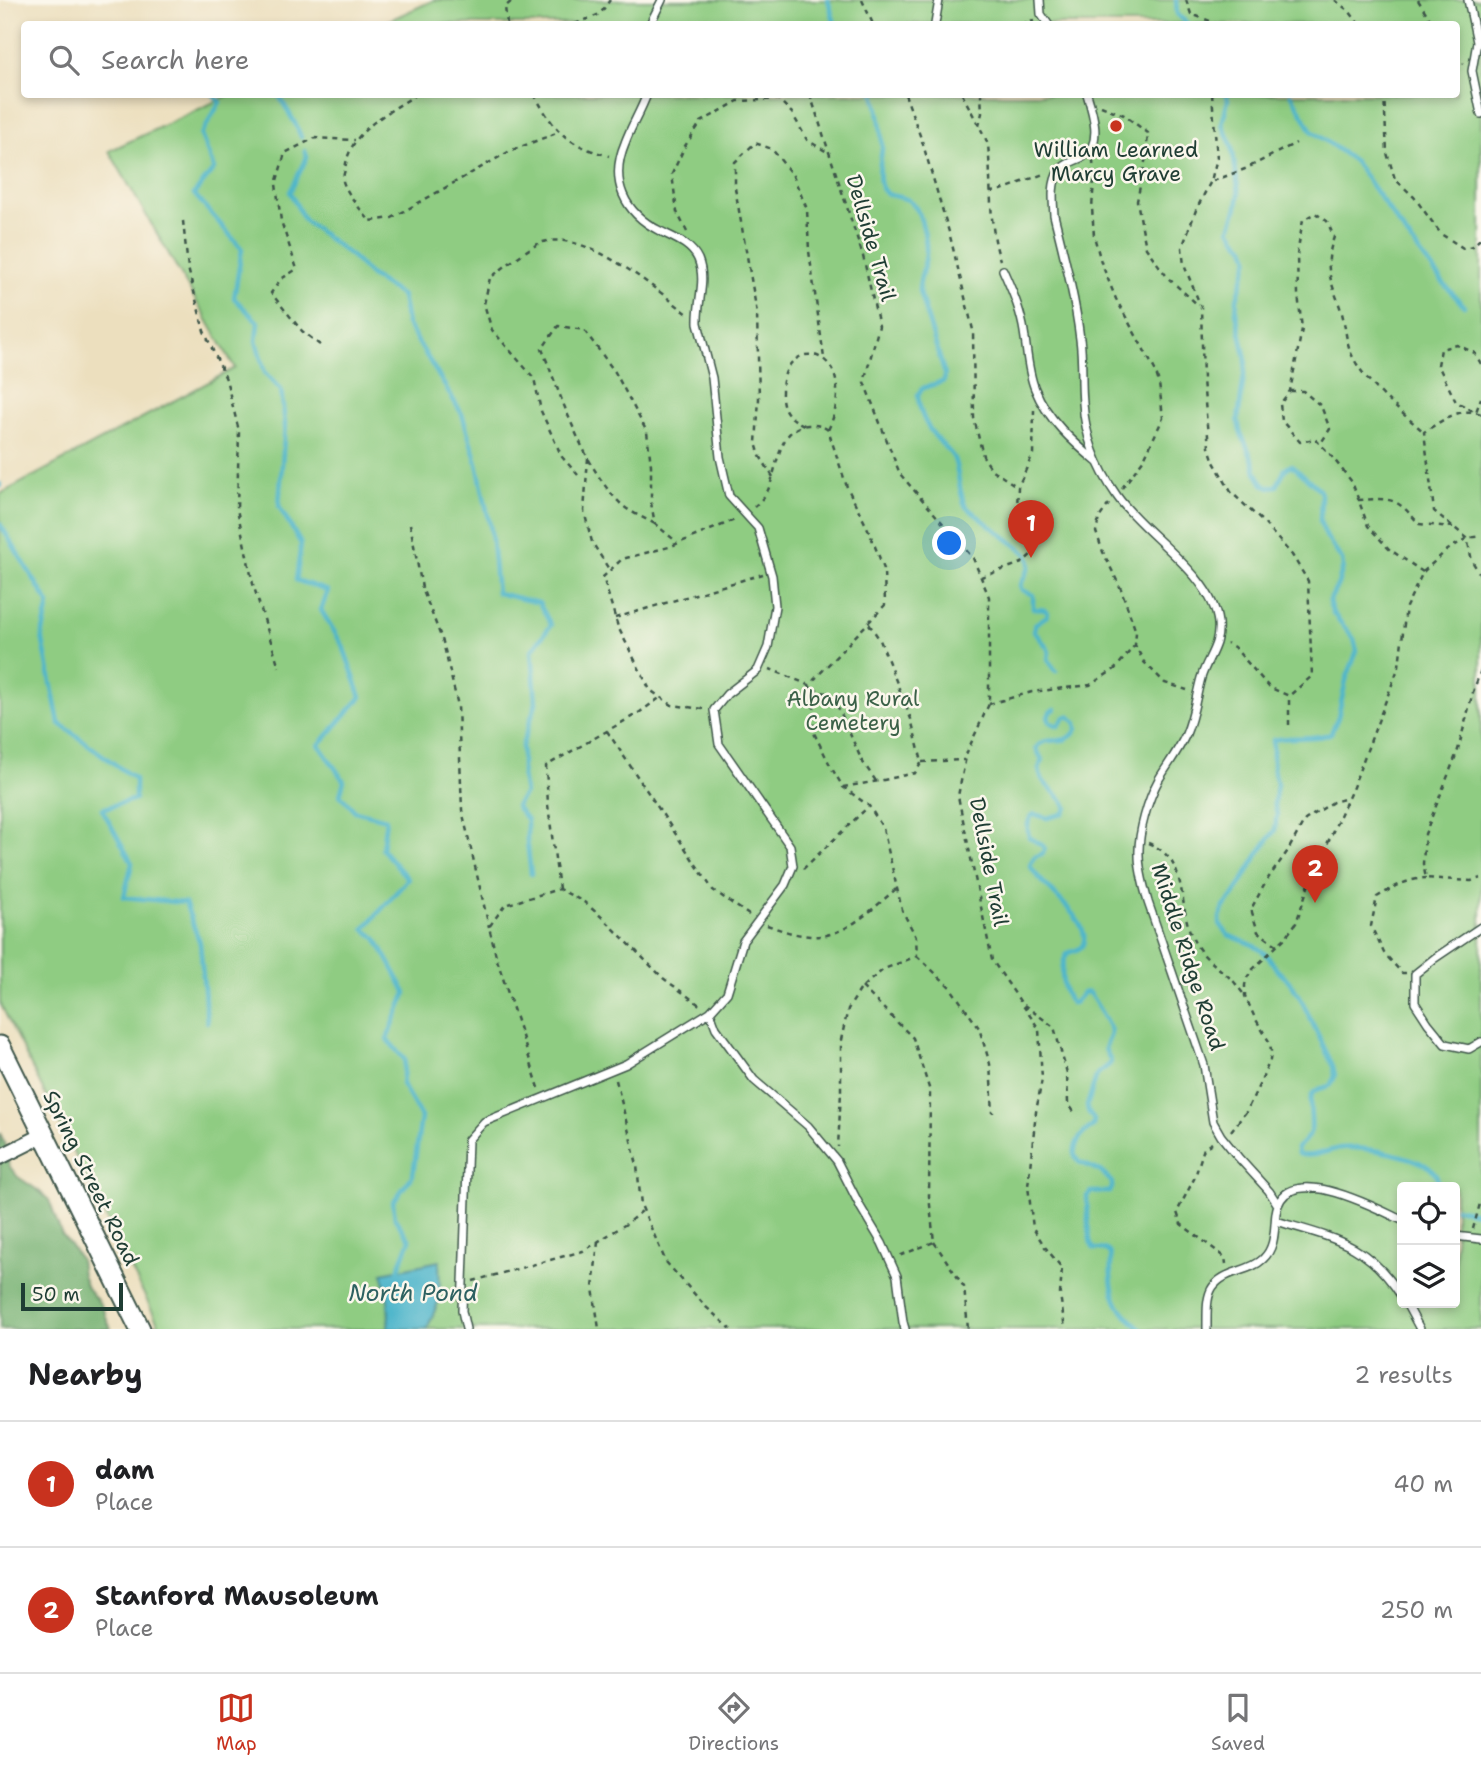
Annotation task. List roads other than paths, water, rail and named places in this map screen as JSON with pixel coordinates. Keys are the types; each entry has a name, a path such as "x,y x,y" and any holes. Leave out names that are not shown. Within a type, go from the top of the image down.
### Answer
{"street":[{"name":"Spring Street Road","path":"0,1046 140,1329"},
{"path":"0,1157 44,1135"}],"lane":[{"path":"652,21 662,0"},
{"path":"935,21 939,0"},
{"path":"1040,0 1041,14 1046,21"},
{"path":"1468,0 1477,42 1472,71 1481,114"},
{"path":"466,1329 462,1311 468,1140 484,1122 626,1064 710,1012 727,993 743,941 785,885 793,866 790,846 719,744 714,710 727,694 758,670 768,647 775,606 770,571 758,528 729,496 720,457 712,378 698,323 703,288 698,258 689,248 648,225 629,206 620,188 619,159 646,98"},
{"path":"1089,99 1094,129 1092,147 1087,154 1060,170 1054,182 1054,215 1081,342 1082,401 1086,428 1098,462"},
{"path":"1003,270 1019,310 1037,394 1070,439 1098,462"},
{"name":"Middle Ridge Road","path":"1098,462 1116,495 1132,516 1185,566 1200,585 1216,614 1218,639 1201,680 1186,733 1151,796 1139,855 1144,890 1204,1065 1213,1122 1222,1137 1278,1205"},
{"path":"1481,927 1415,974 1416,1003 1428,1023 1446,1044 1469,1049 1481,1042"},
{"path":"710,1012 716,1028 754,1080 808,1126 837,1161 897,1276 905,1329"},
{"path":"1207,1329 1210,1290 1218,1280 1228,1274 1252,1267 1265,1258 1272,1243 1278,1205 1283,1196 1294,1190 1311,1187 1323,1189 1343,1194 1397,1218"},
{"path":"1276,1221 1329,1237 1361,1251 1384,1272 1397,1290"},
{"path":"1460,1237 1481,1240"},
{"path":"1409,1308 1420,1329"}],"water":[{"name":"North Pond","path":"439,1261 440,1298 427,1329 388,1329 388,1301 382,1273"}],"waterway":[{"path":"828,0 834,21"},
{"path":"1176,0 1177,14 1185,21"},
{"path":"216,98 220,102 201,135 214,169 194,194 242,249 234,298 258,322 256,341 265,373 281,390 285,424 279,506 301,544 296,580 328,591 321,610 343,646 361,697 319,745 344,781 340,795 355,811 386,819 382,849 408,879 364,929 376,938 406,993 387,1039 405,1060 402,1084 421,1117 413,1175 393,1202 395,1219 410,1240 397,1273"},
{"path":"280,98 301,137"},
{"path":"875,98 882,148 879,172 881,186 889,194 908,200 920,216 926,248 919,291 945,375 944,381 923,388 918,394 922,414 931,431 954,459 966,507 1029,558 1030,566 1020,587 1033,595 1033,608 1048,613 1035,624 1034,631 1047,647 1048,660 1056,671"},
{"path":"1227,98 1222,124 1232,146 1239,194 1230,229 1245,247 1249,258 1236,312 1246,360 1238,420 1240,431 1263,484 1268,487 1277,486 1285,469 1292,465 1319,489 1320,522 1342,560 1343,567 1329,602 1333,613 1354,639 1357,651 1331,733 1273,740 1273,769 1277,784 1274,803 1277,814 1275,830 1224,907 1220,924 1228,935 1262,951 1288,980 1299,995 1333,1066 1335,1076 1331,1085 1312,1094 1311,1130 1297,1148 1298,1154 1314,1155 1341,1148 1394,1154 1422,1163 1432,1170 1437,1182"},
{"path":"1293,98 1312,131 1354,161 1408,237 1464,306"},
{"path":"305,151 307,157 290,192 304,220 350,255 371,276 402,296 407,324 462,414 477,463 491,530 497,593 539,603 551,625 532,650 536,703 522,746 525,793 516,806 527,820 531,874"},
{"path":"0,524 49,604 42,636 59,723 135,779 135,799 102,809 132,863 124,897 185,903 200,943 207,1022"},
{"path":"1055,709 1048,717 1050,722 1058,726 1069,716 1076,723 1077,729 1067,739 1046,741 1036,748 1042,760 1039,768 1043,781 1067,808 1063,814 1047,818 1034,814 1028,822 1029,837 1045,849 1042,854 1034,857 1030,865 1081,926 1084,937 1082,946 1068,953 1063,964 1063,985 1068,998 1074,1003 1083,993 1088,992 1111,1032 1105,1049 1111,1062 1097,1074 1087,1106 1094,1120 1093,1126 1080,1137 1074,1154 1079,1162 1100,1171 1112,1182 1110,1192 1091,1192 1087,1196 1090,1242 1094,1249 1109,1252 1116,1301 1141,1329"},
{"path":"1460,1209 1481,1214"}],"place":[{"name":"William Learned Marcy Grave","path":"1116,126"},
{"name":"dam","path":"1031,558"},
{"name":"Stanford Mausoleum","path":"1315,903"}],"park label":[{"name":"Albany Rural Cemetery","path":"853,711"}]}
